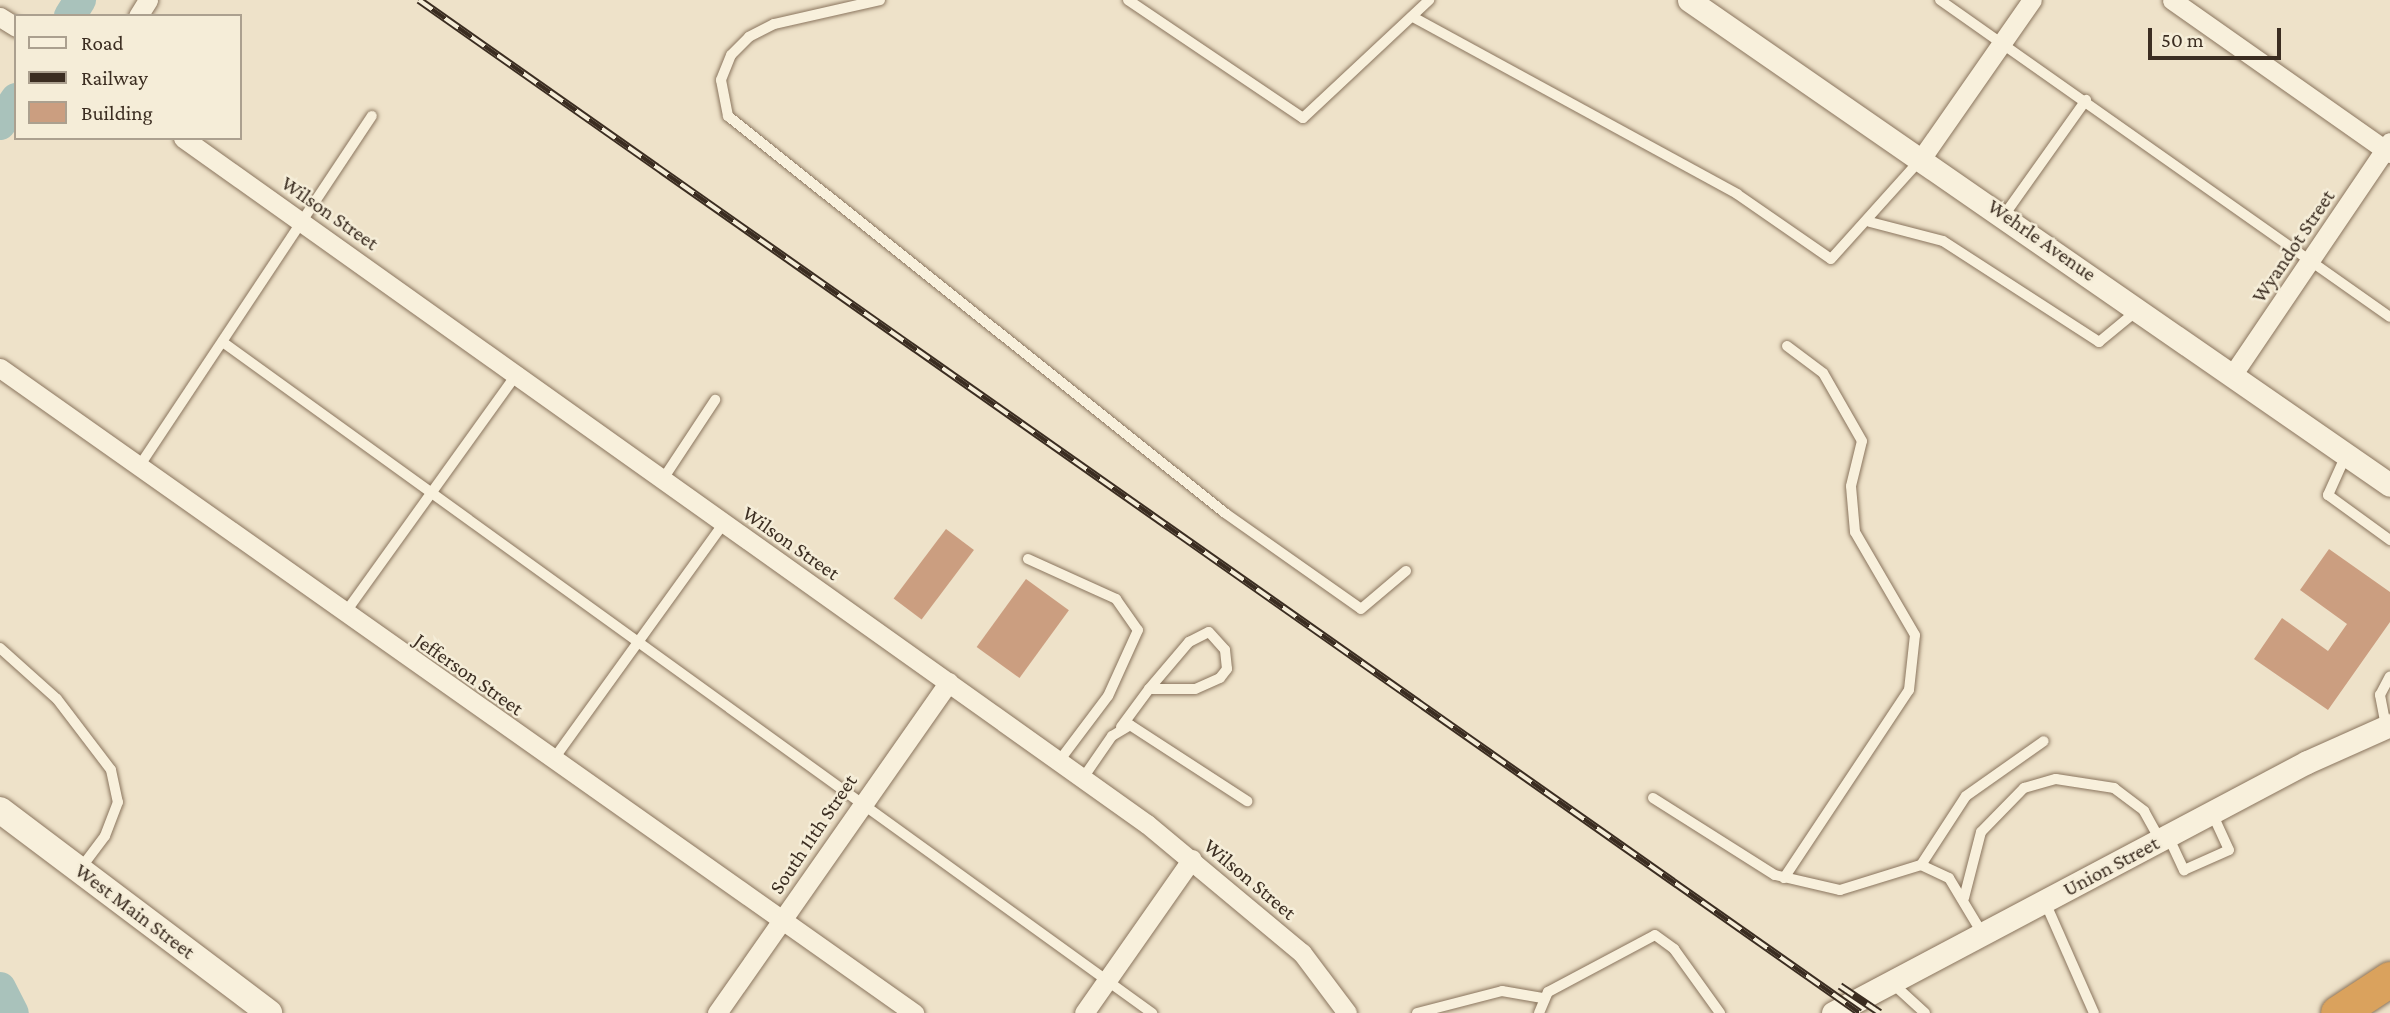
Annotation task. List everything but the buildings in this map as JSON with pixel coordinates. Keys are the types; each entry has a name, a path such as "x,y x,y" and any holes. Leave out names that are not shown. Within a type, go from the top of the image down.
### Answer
{"highway":[{"path":"2338,1013 2390,979"},
{"path":"2381,1013 2390,1008"}],"main road":[{"name":"West Main Street","path":"0,810 269,1013"}],"street":[{"name":"Wehrle Avenue","path":"1689,0 1923,156 2390,485"},
{"path":"1923,156 2032,0"},
{"path":"2172,0 2388,148"},
{"name":"Wilson Street","path":"186,140 517,372 1192,859 1302,953 1347,1013"},
{"name":"Wyandot Street","path":"2233,374 2388,148"},
{"name":"Jefferson Street","path":"0,368 140,465 552,761 914,1013"},
{"name":"South 11th Street","path":"717,1013 861,803 949,682"},
{"name":"Union Street","path":"1839,1012 2164,838 2388,726"},
{"path":"1084,1013 1192,859"}],"lane":[{"path":"880,0 774,24 749,37 731,55 721,79 728,116 1225,513 1361,609 1406,571"},
{"path":"1128,0 1303,118 1429,0"},
{"path":"1940,0 2086,100 2390,317"},
{"path":"1413,17 1737,194 1831,259 1870,222 1923,156"},
{"path":"2005,214 2086,100"},
{"path":"140,465 306,223 372,116"},
{"path":"1870,222 1943,241 2099,342 2140,308"},
{"path":"224,343 1152,1013"},
{"path":"1784,878 1909,690 1915,635 1855,532 1852,486 1862,441 1823,373 1787,346"},
{"path":"345,613 517,372"},
{"path":"663,479 715,400"},
{"path":"2347,454 2328,495 2390,540"},
{"path":"552,761 724,523"},
{"path":"1028,559 1116,598 1139,630 1108,696 1059,761"},
{"path":"1083,778 1149,690 1189,642 1209,632 1225,649 1227,669 1213,683 1149,690"},
{"path":"0,649 57,699 110,770 118,802 106,836 81,869"},
{"path":"2388,726 2380,695 2390,676"},
{"path":"1121,727 1130,725 1247,801"},
{"path":"1653,798 1784,878 1840,890 1921,865 1966,796 2044,741"},
{"path":"1964,898 1981,832 2024,788 2056,779 2115,788 2144,811 2184,870 2229,850 2212,813"},
{"path":"1921,865 1950,878 1983,933"},
{"path":"2044,901 2094,1013"},
{"path":"1417,1013 1502,991 1542,998 1655,935 1674,949 1720,1013"},
{"path":"1891,982 1925,1013"},
{"path":"1539,1013 1542,998"}],"waterway":[{"path":"71,14 80,0"},
{"path":"0,124 14,102"},
{"path":"0,988 13,1013"}],"railway":[{"path":"419,0 1860,1013"},
{"path":"1840,986 1880,1013"}]}
